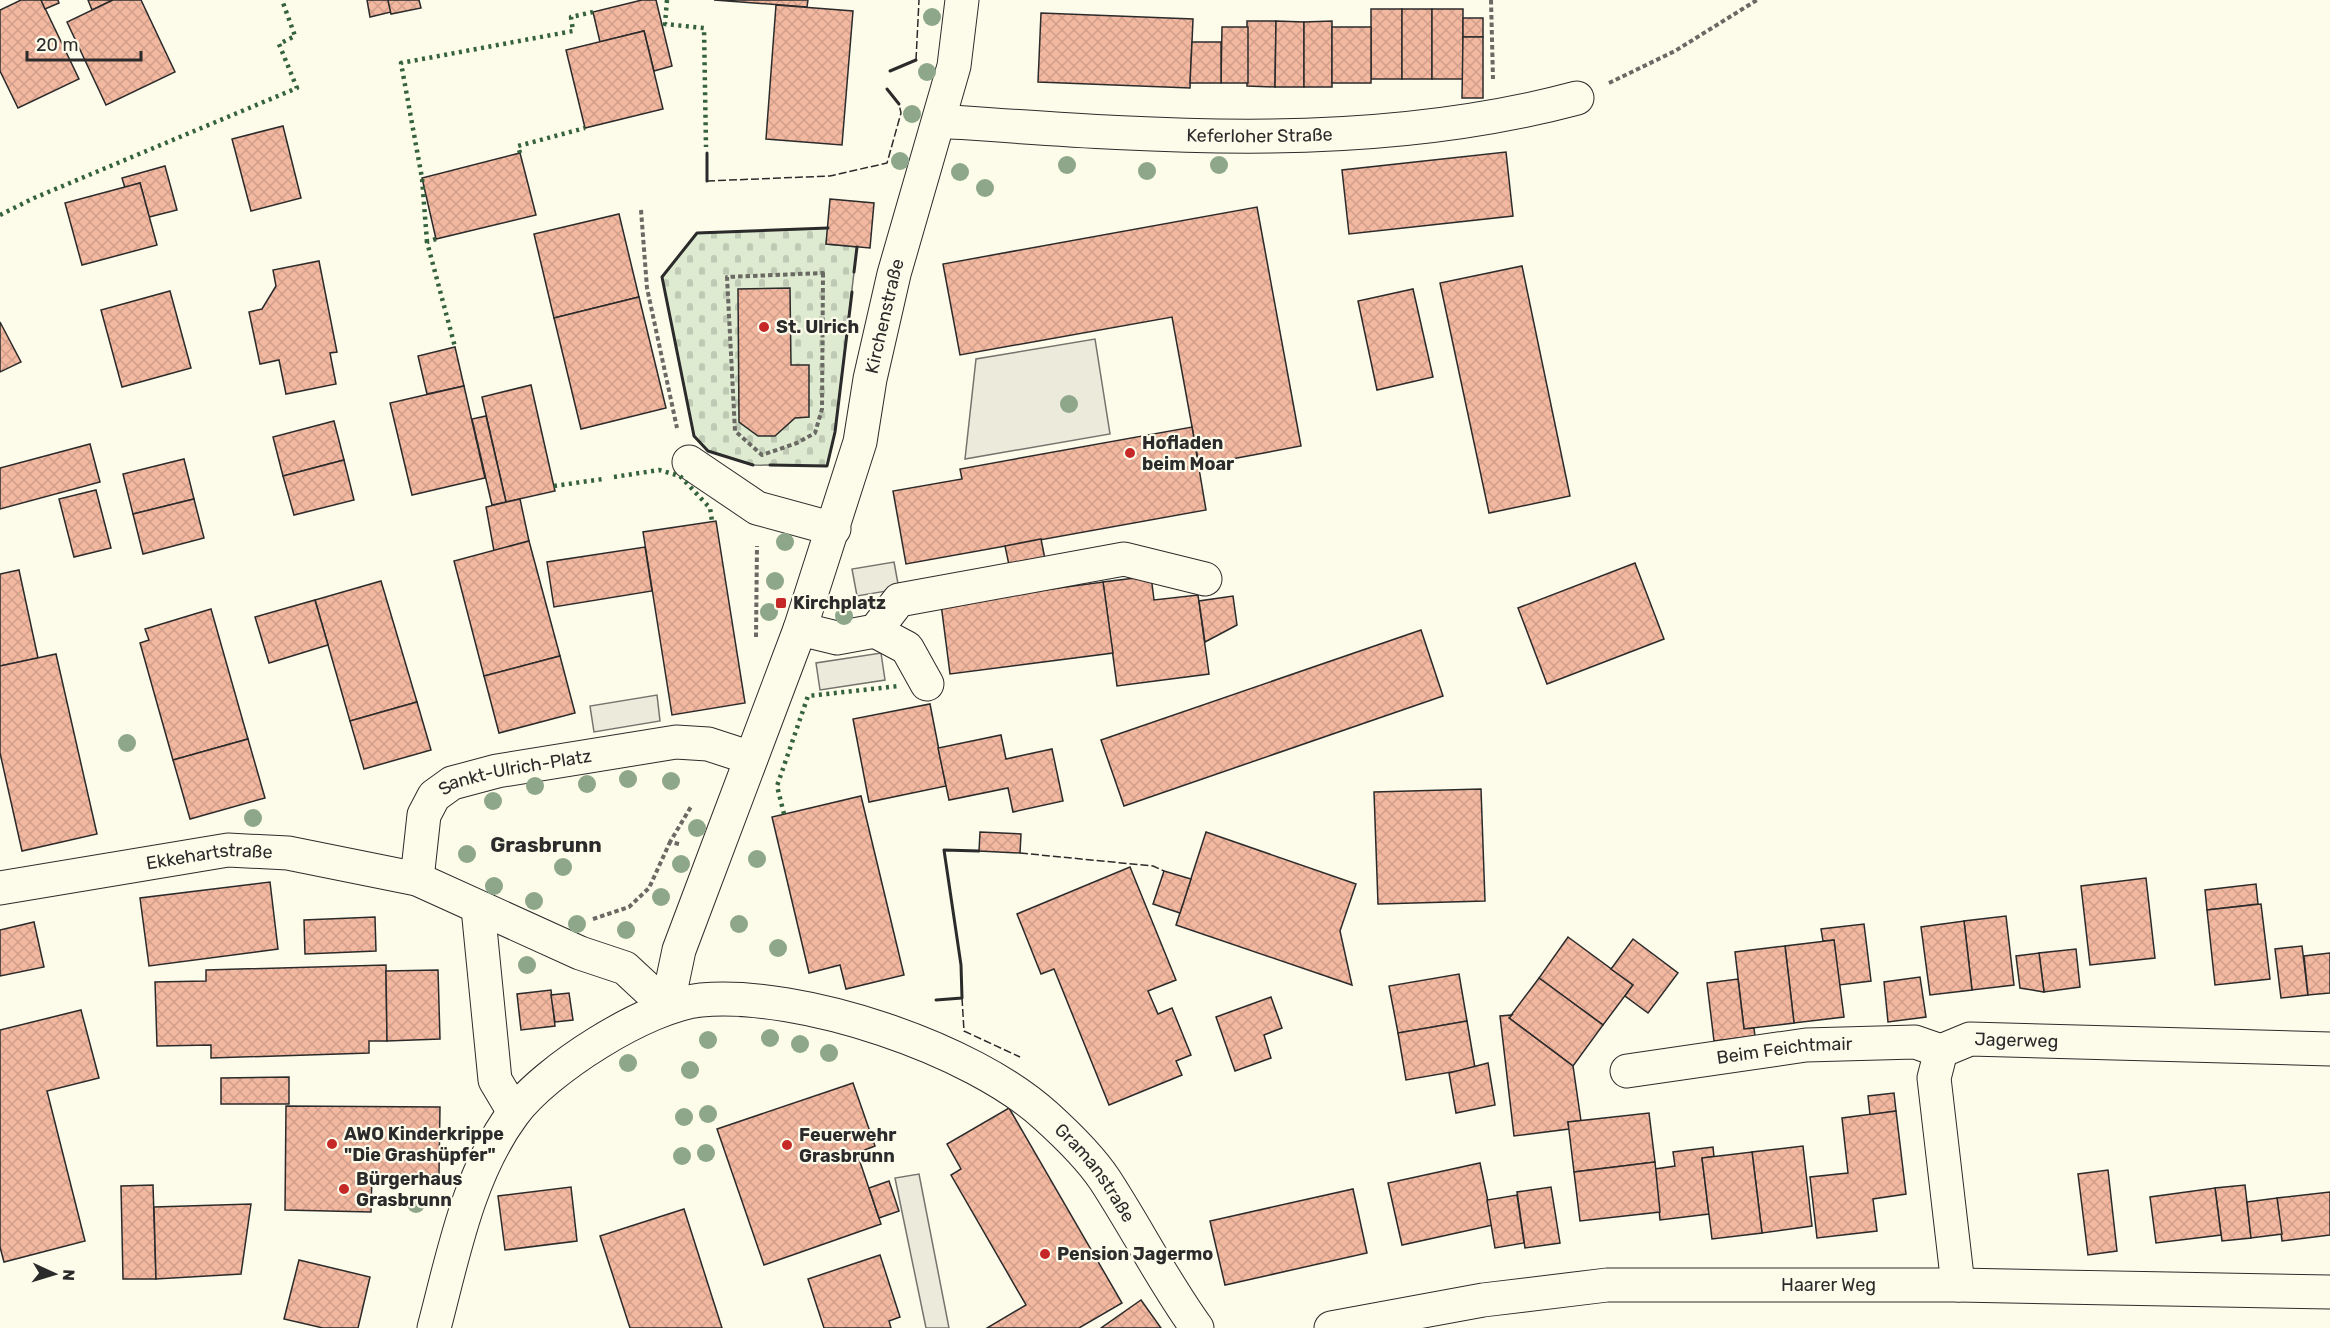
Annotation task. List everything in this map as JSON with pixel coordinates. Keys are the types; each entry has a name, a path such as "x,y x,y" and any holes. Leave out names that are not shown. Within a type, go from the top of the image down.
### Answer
{"street":[{"name":"Kirchenstraße","path":"774,698 834,529 860,442 870,379 894,274 954,66 962,0"},
{"name":"Keferloher Straße","path":"939,121 1115,132 1319,137 1493,119 1577,98"},
{"path":"683,448 757,508 834,529"},
{"path":"875,631 899,600 1124,559 1205,579"},
{"path":"800,629 837,638 875,631 907,648 927,684"},
{"path":"667,1007 679,950 774,698"},
{"name":"Sankt-Ulrich-Platz","path":"417,879 424,815 434,796 452,783 497,771 676,742 708,744 751,758"},
{"name":"Ekkehartstraße","path":"0,888 228,850 288,853 417,879"},
{"path":"417,879 580,953 625,968 667,1007"},
{"path":"478,908 495,1080 514,1112"},
{"name":"Gramanstraße","path":"667,1007 700,1000 742,999 838,1015 954,1056 1018,1092 1077,1147 1103,1178 1176,1299 1197,1328"},
{"path":"434,1328 449,1269 489,1154 514,1112 559,1071 608,1036 667,1007"},
{"name":"Jagerweg","path":"1941,1051 1970,1039 2330,1050"},
{"name":"Beim Feichtmair","path":"1627,1071 1806,1045 1915,1042 1941,1051"},
{"path":"1941,1051 1934,1078 1958,1285"},
{"name":"Haarer Weg","path":"1331,1328 1483,1300 1606,1285 1958,1285 2330,1292"}],"path":[{"path":"1491,0 1493,82"},
{"path":"1577,98 1675,51 1757,0"},
{"path":"641,210 647,288 683,448"},
{"path":"823,273 822,409 815,433 797,443 762,455 735,431 727,277 823,273"},
{"path":"757,508 756,638 774,698"},
{"path":"580,953 590,920 629,907 649,888 670,842"}],"green space":[{"path":"828,228 826,244 857,247 835,432 827,466 753,465 708,451 694,436 662,277 697,233"}],"shaded area":[{"path":"1095,339 1110,434 965,459 976,359"},
{"path":"894,562 899,589 857,596 852,569"},
{"path":"881,653 885,680 820,690 816,663"},
{"path":"657,695 660,721 594,732 590,706"},
{"path":"919,1174 949,1328 926,1328 895,1178"}],"building":[{"path":"21,0 41,0 79,79 18,108 0,71 0,10"},
{"path":"41,0 58,0 59,3 45,9"},
{"path":"88,0 113,0 92,10"},
{"path":"113,0 141,0 175,72 106,105 67,22"},
{"path":"367,0 388,0 391,12 370,17"},
{"path":"388,0 419,0 421,8 391,14"},
{"path":"642,0 656,0 672,66 654,71 644,31 600,42 593,12"},
{"path":"714,0 808,0 807,7"},
{"path":"776,5 853,11 842,145 766,139"},
{"path":"1371,9 1402,9 1402,79 1371,79"},
{"path":"1402,9 1432,9 1432,79 1402,79"},
{"path":"1432,9 1463,9 1463,79 1432,79"},
{"path":"1041,13 1193,19 1190,88 1038,82"},
{"path":"1463,18 1483,18 1483,37 1463,37"},
{"path":"1247,21 1276,21 1275,87 1247,86"},
{"path":"1276,21 1304,22 1304,87 1275,87"},
{"path":"1332,21 1332,87 1304,87 1304,22"},
{"path":"1222,27 1248,27 1248,83 1221,83"},
{"path":"1332,27 1371,27 1371,83 1332,83"},
{"path":"644,31 663,109 585,128 566,50"},
{"path":"1463,37 1483,37 1483,98 1462,98"},
{"path":"1192,42 1221,42 1221,83 1190,83"},
{"path":"283,126 301,198 251,211 232,139"},
{"path":"1506,152 1513,216 1349,234 1342,170"},
{"path":"520,153 536,215 436,239 422,178"},
{"path":"165,166 177,210 149,217 140,183 125,188 122,178"},
{"path":"140,183 157,245 82,265 65,203"},
{"path":"830,199 874,203 870,248 826,244"},
{"path":"1257,207 1301,446 1199,465 1172,317 960,355 943,264"},
{"path":"619,214 639,297 554,318 534,234"},
{"path":"319,261 337,352 330,353 336,384 286,394 279,360 260,364 249,312 262,309 276,286 273,270"},
{"path":"1522,266 1570,496 1489,513 1440,283"},
{"name":"St. Ulrich","path":"790,288 791,365 809,365 809,417 795,418 775,436 758,436 739,422 738,289"},
{"path":"1413,289 1433,377 1377,390 1358,301"},
{"path":"170,291 191,368 122,387 101,310"},
{"path":"639,297 666,408 581,429 554,318"},
{"path":"0,322 21,362 0,372"},
{"path":"455,347 464,386 427,394 418,356"},
{"path":"531,385 555,491 506,502 482,397"},
{"path":"464,386 485,478 412,495 390,403"},
{"path":"486,416 506,502 492,505 472,419"},
{"path":"334,421 344,460 283,476 273,437"},
{"path":"1192,427 1206,510 906,564 893,491 962,479 960,469"},
{"path":"90,444 100,482 0,509 0,468"},
{"path":"184,459 194,499 133,514 123,474"},
{"path":"344,460 354,500 294,515 283,476"},
{"path":"96,490 111,548 74,557 59,499"},
{"path":"194,499 204,538 143,554 133,514"},
{"path":"520,499 529,541 494,551 486,507"},
{"path":"716,521 745,703 672,715 643,532"},
{"path":"1041,539 1045,559 1009,565 1005,546"},
{"path":"529,541 560,656 484,676 454,561"},
{"path":"645,547 652,591 554,607 547,562"},
{"path":"1635,563 1664,639 1547,684 1518,608"},
{"path":"19,570 38,658 0,666 0,574"},
{"path":"1151,576 1154,600 1198,595 1209,674 1117,686 1103,582"},
{"path":"381,581 417,702 350,721 315,600"},
{"path":"1103,582 1113,653 950,674 941,604"},
{"path":"1233,596 1237,625 1205,642 1199,601"},
{"path":"315,600 328,645 269,663 255,617"},
{"path":"211,609 248,739 173,760 140,643 149,640 145,629"},
{"path":"1421,630 1443,696 1124,806 1101,740"},
{"path":"56,654 97,834 22,851 0,753 0,666"},
{"path":"560,656 575,713 499,733 484,676"},
{"path":"417,702 431,750 364,769 350,721"},
{"path":"930,704 946,786 869,802 853,719"},
{"path":"1001,735 1006,759 1052,749 1063,801 1013,812 1008,788 949,800 938,748"},
{"path":"248,739 265,798 190,819 173,760"},
{"path":"1481,789 1485,901 1378,904 1374,792"},
{"path":"861,796 904,975 846,989 840,965 809,973 772,817"},
{"path":"980,832 1021,834 1020,853 979,851"},
{"path":"1206,832 1356,884 1340,931 1352,985 1176,925"},
{"path":"1130,867 1176,980 1148,991 1158,1014 1172,1008 1191,1055 1176,1061 1182,1075 1109,1105 1054,969 1041,974 1017,914"},
{"path":"1164,871 1191,879 1180,913 1153,904"},
{"path":"2146,878 2155,958 2090,965 2081,886"},
{"path":"270,882 278,949 149,966 140,898"},
{"path":"2256,884 2258,904 2207,910 2205,890"},
{"path":"2261,904 2270,979 2215,985 2207,910"},
{"path":"2006,916 2014,985 1972,990 1964,921"},
{"path":"375,917 376,951 305,954 304,920"},
{"path":"1964,921 1972,990 1930,995 1921,927"},
{"path":"34,922 44,967 0,976 0,930"},
{"path":"1864,924 1871,981 1839,985 1834,940 1823,941 1821,929"},
{"path":"1568,937 1633,985 1603,1025 1539,978"},
{"path":"1633,939 1678,973 1648,1013 1625,996 1633,985 1611,969"},
{"path":"1834,940 1844,1017 1794,1023 1785,946"},
{"path":"1785,946 1794,1023 1744,1029 1735,952"},
{"path":"2302,946 2308,995 2281,998 2275,949"},
{"path":"2076,949 2080,987 2044,992 2039,953"},
{"path":"2039,953 2044,992 2020,988 2016,956"},
{"path":"2330,953 2330,993 2308,995 2304,956"},
{"path":"386,965 387,1041 369,1041 369,1053 211,1058 211,1045 157,1046 155,982 206,981 206,970"},
{"path":"438,970 440,1039 387,1041 386,971"},
{"path":"1459,974 1467,1021 1398,1033 1389,986"},
{"path":"1920,977 1926,1017 1888,1022 1884,982"},
{"path":"1539,978 1603,1025 1573,1066 1509,1018"},
{"path":"1738,979 1744,1029 1754,1028 1755,1036 1714,1041 1707,983"},
{"path":"551,990 555,1026 521,1030 517,994"},
{"path":"569,993 573,1020 555,1022 551,995"},
{"path":"1271,997 1282,1028 1264,1035 1271,1058 1235,1071 1216,1017"},
{"path":"81,1010 99,1078 47,1091 85,1241 4,1262 0,1247 0,1030"},
{"path":"1512,1015 1509,1018 1573,1066 1581,1121 1568,1122 1569,1129 1514,1136 1500,1016"},
{"path":"1467,1021 1475,1068 1406,1080 1398,1033"},
{"path":"1488,1063 1495,1105 1456,1113 1449,1073"},
{"path":"289,1077 289,1104 221,1104 221,1078"},
{"path":"853,1083 875,1146 857,1153 881,1224 764,1265 717,1129"},
{"path":"1894,1093 1896,1111 1870,1115 1868,1096"},
{"path":"286,1106 440,1107 439,1175 372,1174 371,1212 285,1210"},
{"name":"Pension Jagermo","path":"1009,1108 1122,1303 1079,1328 987,1328 1026,1305 951,1175 961,1169 947,1144"},
{"path":"1896,1111 1906,1194 1873,1199 1877,1231 1817,1238 1810,1177 1848,1173 1842,1118"},
{"path":"1649,1113 1655,1162 1574,1172 1568,1122"},
{"path":"1803,1146 1812,1226 1762,1233 1752,1152"},
{"path":"1713,1147 1714,1157 1702,1158 1709,1214 1660,1220 1655,1169 1675,1166 1673,1152"},
{"path":"1752,1152 1762,1233 1712,1239 1702,1158"},
{"path":"1655,1162 1660,1212 1580,1221 1574,1172"},
{"path":"1480,1163 1493,1225 1402,1245 1388,1183"},
{"path":"2108,1170 2117,1251 2088,1255 2078,1174"},
{"path":"889,1181 899,1211 879,1218 869,1188"},
{"path":"153,1185 156,1279 123,1279 121,1186"},
{"path":"2245,1185 2251,1238 2222,1241 2215,1188"},
{"path":"571,1187 577,1241 505,1250 498,1196"},
{"path":"1551,1187 1560,1243 1525,1248 1517,1192"},
{"path":"2215,1188 2221,1235 2156,1243 2150,1197"},
{"path":"1353,1189 1367,1253 1225,1285 1210,1221"},
{"path":"2330,1192 2330,1235 2282,1241 2277,1198"},
{"path":"1517,1195 1524,1243 1495,1248 1487,1200"},
{"path":"2277,1198 2282,1234 2251,1238 2247,1202"},
{"path":"251,1204 241,1274 156,1279 154,1207"},
{"path":"684,1209 722,1328 630,1328 600,1236"},
{"path":"880,1255 900,1317 889,1321 891,1328 824,1328 808,1279"},
{"path":"299,1260 370,1277 358,1328 323,1328 284,1319"},
{"path":"1141,1300 1161,1328 1101,1328"}],"hedge":[{"path":"0,215 34,198 297,88 279,44 295,36 282,0"},
{"path":"667,0 665,24 704,28 706,147"},
{"path":"427,242 422,178 401,63 573,31 571,17 593,12"},
{"path":"520,153 518,146 585,128"},
{"path":"436,239 427,242 455,347"},
{"path":"614,477 659,470 680,476 710,508 712,521"},
{"path":"554,486 603,479"},
{"path":"784,814 777,786 808,696 899,686"}],"fence":[{"path":"916,60 919,0"},
{"path":"707,181 830,176 887,163 901,113 899,104"},
{"path":"1020,853 1153,866 1164,871"},
{"path":"962,998 964,1031 1020,1057"}],"wall":[{"path":"890,71 916,60"},
{"path":"887,89 899,104"},
{"path":"707,153 707,181"},
{"path":"753,465 708,451 694,436 662,277 697,233 828,228"},
{"path":"854,272 857,247"},
{"path":"770,465 827,466 835,432 852,292"},
{"path":"936,1000 962,998 961,965 944,850 979,851"}],"place":[{"name":"St. Ulrich","path":"764,327"},
{"name":"Hofladen beim Moar","path":"1130,453"},
{"name":"Kirchplatz","path":"781,603"},
{"name":"AWO Kinderkrippe \"Die Grashüpfer\"","path":"332,1144"},
{"name":"Feuerwehr Grasbrunn","path":"787,1145"},
{"name":"Bürgerhaus Grasbrunn","path":"344,1189"},
{"name":"Pension Jagermo","path":"1045,1254"}],"district":[{"name":"Grasbrunn","path":"546,844"}]}
